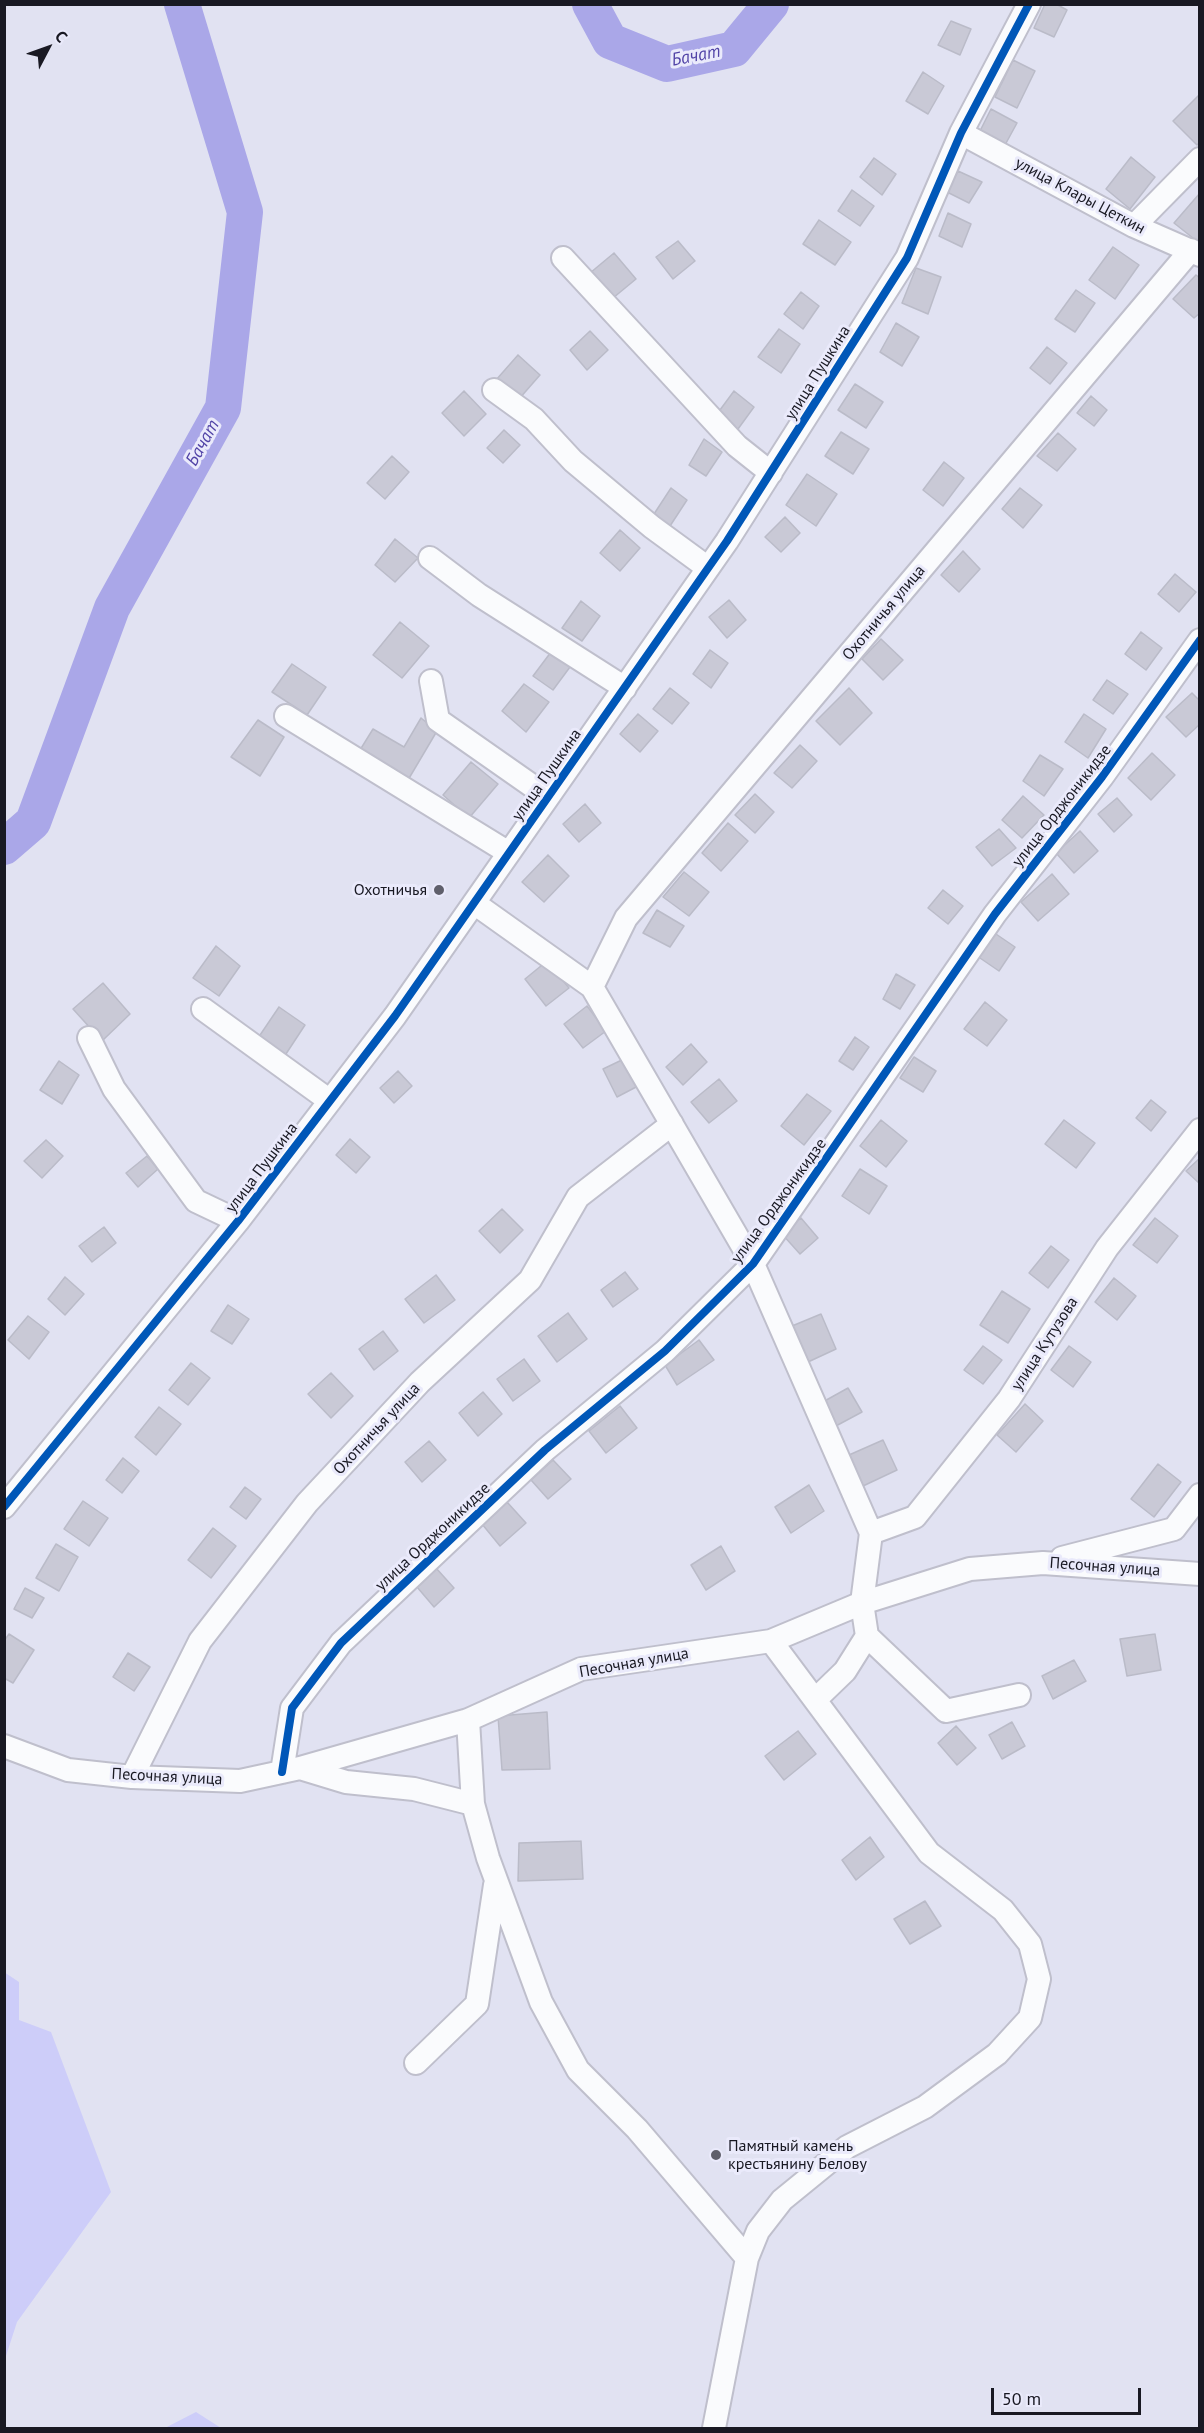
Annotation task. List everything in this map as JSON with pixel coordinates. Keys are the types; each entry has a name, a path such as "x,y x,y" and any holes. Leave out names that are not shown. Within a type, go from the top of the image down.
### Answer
{"street":[{"name":"улица Пушкина","path":"7,1501 238,1221 395,1016 708,568 907,258 961,133 1029,4"},
{"name":"улица Клары Цеткин","path":"961,133 1134,226 1195,252"},
{"path":"1134,226 1200,159"},
{"name":"Охотничья улица","path":"592,987 626,918 1195,252"},
{"path":"562,258 737,446 771,473"},
{"path":"494,390 534,419 582,469 708,568"},
{"path":"430,558 479,595 624,688"},
{"name":"улица Орджоникидзе","path":"291,1770 292,1708 341,1643 545,1450 665,1351 753,1264 995,914 1102,777 1200,640"},
{"path":"431,681 438,720 548,797"},
{"path":"286,716 509,853"},
{"path":"474,903 592,987 753,1264 871,1533 862,1603 867,1636 946,1711 1019,1695"},
{"path":"202,1009 330,1101"},
{"path":"89,1038 114,1089 196,1201 238,1221"},
{"name":"Охотничья улица","path":"132,1777 200,1641 308,1503 420,1382 530,1281 578,1197 672,1124"},
{"name":"улица Кутузова","path":"871,1533 915,1517 1009,1399 1107,1248 1200,1130"},
{"path":"1043,1563 1174,1529 1200,1495"},
{"name":"Песочная улица","path":"4,1746 68,1770 132,1777 240,1781 291,1770 468,1720 581,1669 771,1641 862,1603 970,1569 1043,1563 1200,1574"},
{"path":"816,1699 845,1671 867,1636"},
{"path":"714,2428 747,2258 758,2231 782,2200 847,2147 925,2107 997,2054 1030,2018 1039,1979 1030,1944 1003,1910 929,1853 771,1641"},
{"path":"468,1720 473,1804 496,1880 541,2002 578,2070 637,2129 747,2258"},
{"path":"291,1770 346,1782 414,1789 473,1804"},
{"path":"416,2063 477,2004 496,1880"}],"shaded area":[{"path":"4,1972 19,1982 19,2020 51,2032 111,2192 17,2322 5,2359"},
{"path":"196,2412 221,2428 165,2428"}],"building":[{"path":"1045,4 1056,4 1067,10 1054,37 1034,28"},
{"path":"951,21 971,29 960,55 938,45"},
{"path":"1013,60 1035,71 1017,108 995,97"},
{"path":"923,72 944,86 928,114 906,101"},
{"path":"1200,94 1200,142 1197,145 1173,121"},
{"path":"991,109 1017,123 1005,145 980,131"},
{"path":"1131,157 1155,177 1130,209 1106,189"},
{"path":"874,158 896,174 882,195 860,177"},
{"path":"958,171 982,182 969,203 947,192"},
{"path":"852,190 874,206 860,226 838,211"},
{"path":"1200,193 1200,240 1198,242 1174,223"},
{"path":"948,213 971,224 962,247 939,236"},
{"path":"819,220 851,242 835,265 803,244"},
{"path":"678,241 695,261 673,279 656,257"},
{"path":"1113,247 1139,265 1115,299 1089,280"},
{"path":"614,253 636,279 613,298 590,273"},
{"path":"916,268 941,277 928,314 902,303"},
{"path":"1196,275 1200,278 1200,313 1194,318 1173,299"},
{"path":"1076,290 1095,303 1075,332 1055,319"},
{"path":"801,292 819,306 803,329 784,314"},
{"path":"896,323 919,337 902,366 880,352"},
{"path":"779,329 800,344 781,373 758,357"},
{"path":"590,331 608,350 587,370 570,350"},
{"path":"1047,347 1067,363 1050,384 1030,368"},
{"path":"518,355 540,375 519,399 496,380"},
{"path":"855,384 883,402 866,428 838,410"},
{"path":"464,391 486,414 464,436 442,413"},
{"path":"734,391 754,407 738,429 717,414"},
{"path":"1091,396 1107,410 1094,426 1077,413"},
{"path":"504,430 520,445 503,463 487,448"},
{"path":"841,432 869,449 853,474 825,456"},
{"path":"1058,433 1076,449 1057,471 1037,456"},
{"path":"704,439 722,452 706,476 689,465"},
{"path":"392,456 409,472 385,499 367,483"},
{"path":"944,462 964,478 943,506 923,490"},
{"path":"807,474 837,494 816,526 786,505"},
{"path":"671,488 687,500 670,526 654,514"},
{"path":"1020,488 1042,505 1023,528 1002,509"},
{"path":"785,517 800,533 781,552 765,537"},
{"path":"620,530 640,548 620,571 600,553"},
{"path":"395,539 418,558 395,582 375,565"},
{"path":"963,551 980,569 959,592 941,575"},
{"path":"1175,574 1196,592 1179,612 1158,594"},
{"path":"729,600 746,620 727,638 709,617"},
{"path":"581,601 600,616 582,641 562,628"},
{"path":"400,622 429,646 402,678 373,655"},
{"path":"1141,632 1162,648 1146,670 1125,654"},
{"path":"881,639 903,660 883,680 862,659"},
{"path":"710,650 728,663 711,688 693,674"},
{"path":"551,652 570,667 553,690 533,676"},
{"path":"292,664 326,687 307,715 272,692"},
{"path":"1107,680 1128,694 1113,714 1093,700"},
{"path":"524,684 549,702 526,732 502,711"},
{"path":"670,688 689,703 672,724 653,709"},
{"path":"849,688 872,713 840,745 816,721"},
{"path":"1192,693 1200,701 1200,724 1186,737 1166,717"},
{"path":"638,714 658,731 640,752 620,734"},
{"path":"1084,714 1106,729 1088,758 1065,742"},
{"path":"421,718 437,731 408,780 360,750 373,729 404,747"},
{"path":"258,720 284,737 260,776 231,757"},
{"path":"800,745 817,761 792,788 774,773"},
{"path":"1152,753 1175,775 1151,800 1128,778"},
{"path":"1040,755 1063,769 1044,796 1023,781"},
{"path":"471,762 498,784 469,818 443,795"},
{"path":"755,794 774,812 755,833 735,815"},
{"path":"1023,796 1044,815 1022,838 1002,820"},
{"path":"1117,798 1132,815 1114,832 1098,814"},
{"path":"585,804 601,823 579,842 563,824"},
{"path":"728,823 748,841 721,871 702,853"},
{"path":"999,829 1016,848 992,866 976,847"},
{"path":"1080,831 1098,851 1074,873 1056,853"},
{"path":"548,855 569,876 544,902 522,882"},
{"path":"684,872 709,892 689,916 663,897"},
{"path":"1052,874 1069,894 1038,921 1021,902"},
{"path":"943,890 963,906 948,924 928,908"},
{"path":"657,910 684,926 670,947 643,933"},
{"path":"993,932 1015,947 999,971 977,956"},
{"path":"216,946 240,966 219,996 193,978"},
{"path":"547,961 569,988 546,1006 525,979"},
{"path":"896,974 915,985 900,1009 883,999"},
{"path":"103,983 130,1014 102,1041 73,1009"},
{"path":"985,1002 1007,1020 987,1046 964,1029"},
{"path":"587,1006 606,1031 583,1048 564,1024"},
{"path":"279,1007 305,1025 282,1060 256,1041"},
{"path":"855,1037 869,1047 853,1070 839,1061"},
{"path":"691,1044 707,1062 683,1085 666,1067"},
{"path":"914,1057 936,1071 923,1092 900,1078"},
{"path":"626,1058 640,1085 617,1097 603,1069"},
{"path":"59,1061 79,1075 62,1104 40,1090"},
{"path":"398,1071 412,1086 394,1103 380,1088"},
{"path":"719,1079 737,1101 709,1123 691,1102"},
{"path":"807,1094 831,1111 804,1145 781,1126"},
{"path":"1151,1100 1166,1112 1151,1131 1136,1118"},
{"path":"881,1120 907,1141 886,1167 860,1146"},
{"path":"1064,1120 1095,1143 1076,1168 1045,1144"},
{"path":"350,1139 370,1157 356,1173 336,1155"},
{"path":"46,1140 63,1156 42,1178 24,1161"},
{"path":"147,1156 158,1169 138,1187 126,1173"},
{"path":"1200,1158 1200,1184 1186,1171"},
{"path":"860,1169 887,1186 869,1214 842,1196"},
{"path":"502,1209 523,1230 500,1253 479,1231"},
{"path":"801,1218 818,1238 800,1254 782,1234"},
{"path":"1155,1218 1178,1236 1157,1263 1133,1245"},
{"path":"104,1227 116,1243 92,1262 79,1246"},
{"path":"1051,1246 1069,1260 1048,1288 1029,1273"},
{"path":"625,1272 638,1289 613,1307 601,1290"},
{"path":"436,1275 455,1300 424,1323 405,1299"},
{"path":"65,1277 84,1294 65,1315 48,1299"},
{"path":"1114,1278 1136,1296 1117,1320 1095,1302"},
{"path":"1002,1291 1030,1309 1008,1343 980,1325"},
{"path":"228,1305 249,1319 232,1344 211,1331"},
{"path":"568,1313 587,1339 557,1362 538,1336"},
{"path":"821,1314 836,1349 808,1362 792,1326"},
{"path":"28,1316 49,1332 29,1359 8,1340"},
{"path":"383,1331 398,1351 374,1370 359,1349"},
{"path":"699,1340 714,1360 677,1385 665,1365"},
{"path":"983,1346 1002,1360 983,1384 964,1370"},
{"path":"1069,1346 1091,1362 1073,1387 1051,1370"},
{"path":"524,1359 540,1381 513,1401 497,1379"},
{"path":"191,1363 210,1378 188,1405 169,1390"},
{"path":"331,1373 353,1396 331,1418 308,1394"},
{"path":"848,1388 862,1412 834,1427 821,1403"},
{"path":"483,1392 502,1414 478,1436 459,1413"},
{"path":"1025,1404 1043,1421 1016,1452 997,1435"},
{"path":"620,1406 637,1428 606,1453 589,1431"},
{"path":"159,1407 181,1424 156,1455 135,1437"},
{"path":"883,1440 897,1470 863,1486 849,1455"},
{"path":"429,1441 446,1460 422,1482 405,1462"},
{"path":"123,1458 139,1471 122,1493 106,1480"},
{"path":"553,1460 571,1479 548,1499 531,1480"},
{"path":"1158,1464 1181,1482 1154,1517 1131,1499"},
{"path":"809,1485 824,1511 791,1533 775,1507"},
{"path":"245,1487 261,1499 246,1519 230,1507"},
{"path":"83,1501 108,1518 89,1546 64,1529"},
{"path":"507,1502 526,1523 500,1546 482,1524"},
{"path":"213,1528 236,1546 211,1578 188,1560"},
{"path":"56,1544 78,1557 59,1591 36,1578"},
{"path":"721,1546 735,1571 706,1590 691,1565"},
{"path":"436,1568 454,1588 434,1607 417,1587"},
{"path":"25,1588 44,1598 32,1618 14,1609"},
{"path":"9,1634 34,1650 13,1683 4,1678 4,1641"},
{"path":"1155,1634 1161,1670 1127,1676 1120,1639"},
{"path":"128,1653 150,1667 134,1691 113,1677"},
{"path":"1074,1660 1086,1681 1053,1699 1042,1676"},
{"path":"547,1712 550,1769 502,1770 498,1716"},
{"path":"1012,1722 1025,1746 1002,1759 989,1735"},
{"path":"956,1726 976,1748 957,1765 938,1743"},
{"path":"798,1731 816,1754 784,1780 765,1756"},
{"path":"870,1837 884,1857 856,1880 842,1860"},
{"path":"581,1841 583,1879 518,1881 519,1843"},
{"path":"925,1901 941,1926 910,1944 894,1919"}],"waterway":[{"name":"Бачат","path":"4,847 33,822 112,608 223,408 245,212 182,4"},
{"name":"Бачат","path":"590,4 610,41 667,64 734,49 771,4"}],"cycle path":[{"path":"4,1507 238,1221 395,1016 727,541 907,258 961,133 1029,4"},
{"path":"282,1772 292,1708 341,1643 545,1450 665,1351 753,1264 995,914 1102,777 1200,640"}],"place":[{"name":"Охотничья","path":"439,890"},
{"name":"Памятный камень крестьянину Белову","path":"716,2155"}]}
